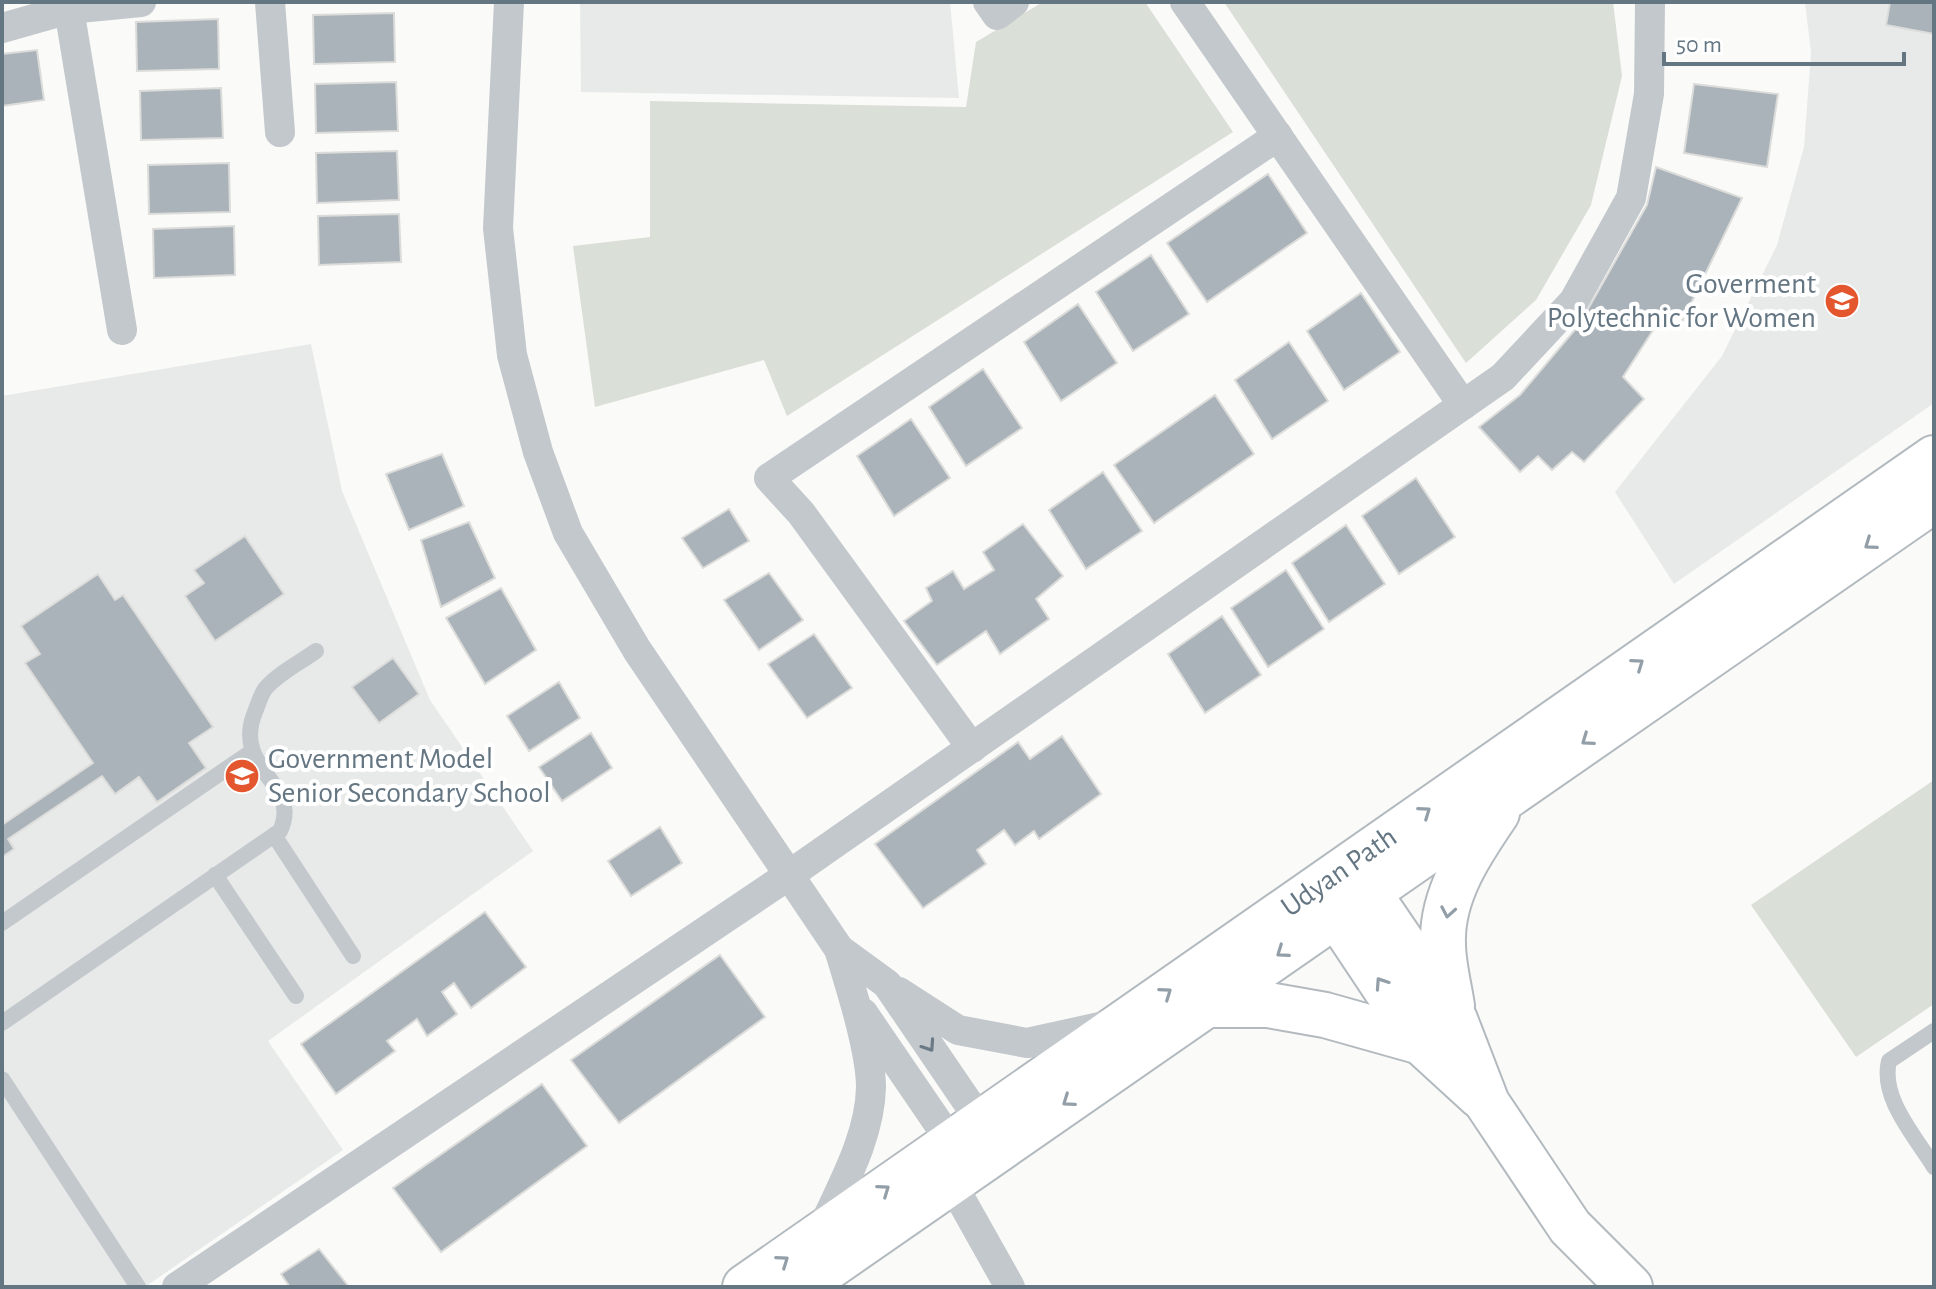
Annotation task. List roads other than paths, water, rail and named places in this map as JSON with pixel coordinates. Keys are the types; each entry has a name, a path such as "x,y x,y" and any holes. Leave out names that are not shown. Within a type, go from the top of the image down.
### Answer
{"main road":[{"name":"Udyan Path","path":"745,1287 820,1235 971,1153 1206,1005 1343,890 1934,458"},
{"name":"Udyan Path","path":"800,1287 971,1153 1126,1021 1510,794 1934,500"},
{"path":"1438,1031 1448,902 1471,852 1510,794"},
{"path":"1343,890 1570,1227 1630,1287"},
{"path":"1206,1005 1268,1005 1438,1031"}],"street":[{"path":"2,28 69,9 141,2"},
{"path":"270,2 280,132"},
{"path":"509,2 498,228 512,355 538,452 575,546 637,650 839,949 855,1002 871,1087 859,1149 820,1235"},
{"path":"988,2 997,15 1014,2"},
{"path":"1185,2 1463,405"},
{"path":"177,1287 789,875 1503,377 1574,301 1631,198 1649,94 1650,2"},
{"path":"69,9 122,330"},
{"path":"972,748 801,513 769,478 1278,136"},
{"path":"839,949 958,1030 1027,1043 1126,1021"},
{"path":"887,984 971,1153 1010,1287"},
{"path":"855,1002 971,1153"}],"lane":[{"path":"2,1023 274,835 287,815 285,803 251,752 251,722 265,689 316,651"},
{"path":"2,923 251,752"},
{"path":"274,835 353,956"},
{"path":"215,875 296,996"},
{"path":"1934,1031 1889,1061 1885,1077 1889,1093 1934,1167"},
{"path":"2,1079 138,1287"}],"place":[{"name":"Goverment Polytechnic for Women","path":"1842,301"},
{"name":"Government Model Senior Secondary School","path":"242,776"}]}
